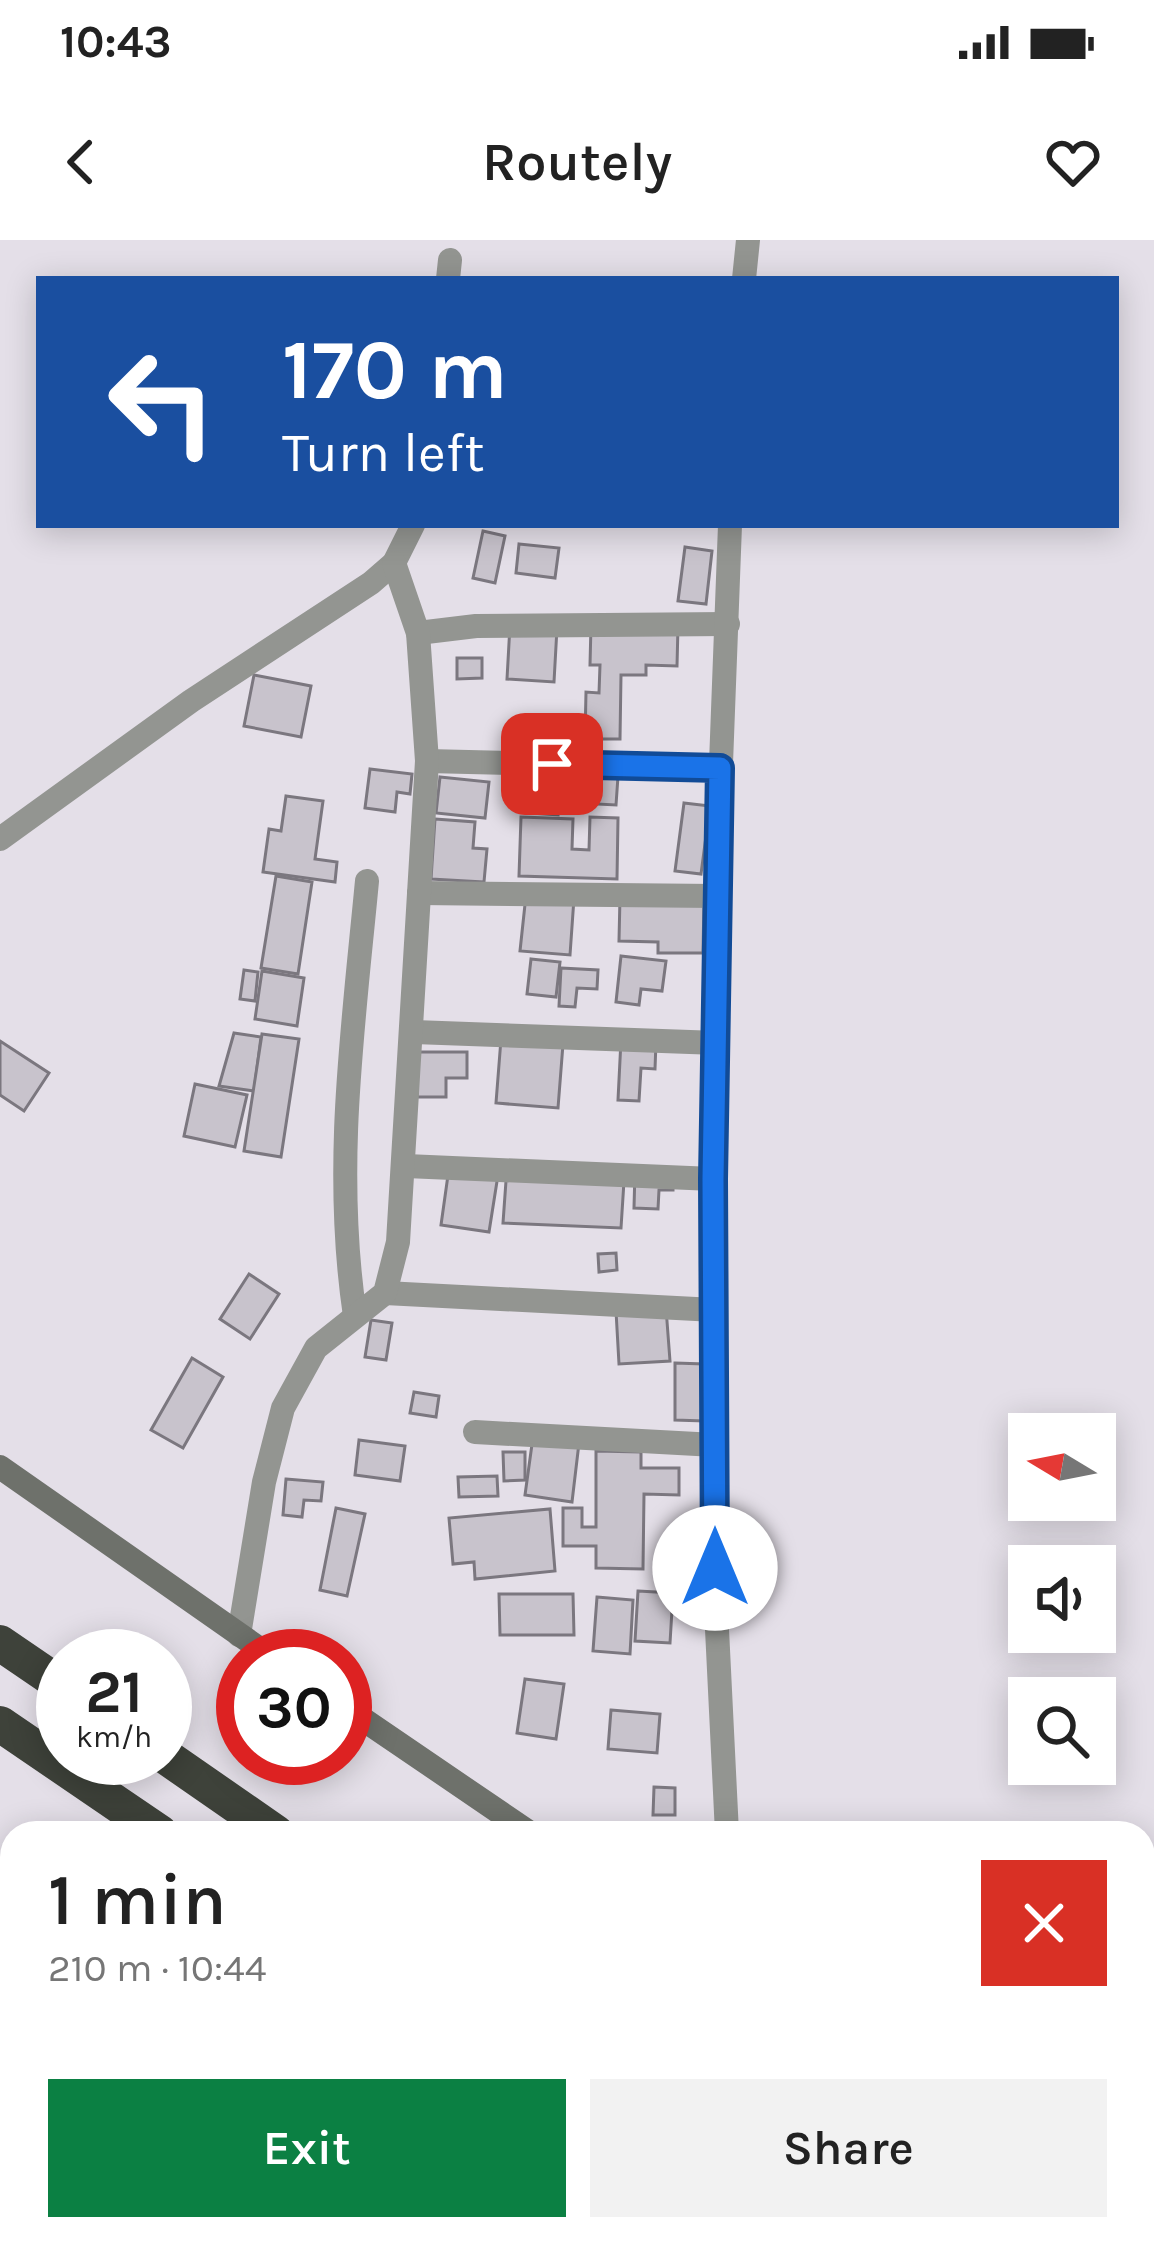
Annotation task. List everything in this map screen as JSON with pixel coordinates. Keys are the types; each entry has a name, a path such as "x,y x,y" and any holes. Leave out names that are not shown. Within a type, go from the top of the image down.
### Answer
{"highway":[{"path":"0,1642 36,1667"},
{"path":"0,1724 142,1821"},
{"path":"192,1775 259,1821"}],"main road":[{"path":"0,1467 230,1629"},
{"path":"372,1725 512,1821"}],"street":[{"path":"744,276 748,240"},
{"path":"0,839 394,563 412,528"},
{"path":"726,1821 715,1568 713,1179 716,896 730,528"},
{"path":"240,1629 264,1482 283,1408 316,1348 385,1293 398,1242 427,761 418,633 394,563"},
{"path":"418,633 476,626 728,624"},
{"path":"427,761 720,768"},
{"path":"355,1316 342,1230 342,1153 367,881"},
{"path":"418,893 716,896"},
{"path":"414,1032 718,1043"},
{"path":"406,1166 713,1179"},
{"path":"385,1293 715,1310"},
{"path":"475,1432 716,1445"}],"building":[{"path":"483,531 505,536 495,583 473,578"},
{"path":"519,544 559,548 555,578 516,573"},
{"path":"685,547 712,551 706,604 678,601"},
{"path":"510,625 557,628 554,682 507,679"},
{"path":"591,625 678,626 677,666 646,665 646,675 621,675 620,739 585,739 586,692 599,693 600,665 590,665"},
{"path":"457,658 482,658 482,678 457,679"},
{"path":"254,675 311,686 301,737 244,726"},
{"path":"594,760 619,762 616,805 558,802 558,815 532,813 534,779 593,782"},
{"path":"370,769 412,774 410,794 397,792 395,812 365,808"},
{"path":"440,777 489,782 485,818 436,813"},
{"path":"286,796 323,801 315,859 337,862 335,882 263,872 269,829 281,831"},
{"path":"684,803 710,806 701,874 675,871"},
{"path":"521,817 573,819 572,849 589,850 590,817 618,818 617,879 519,876"},
{"path":"435,819 475,822 473,848 487,849 484,882 431,879"},
{"path":"276,876 312,882 298,974 261,968"},
{"path":"526,895 574,898 570,955 520,951"},
{"path":"620,897 704,899 703,953 658,953 658,942 619,941"},
{"path":"621,956 666,961 662,991 641,989 639,1005 616,1002"},
{"path":"531,959 560,962 556,997 527,994"},
{"path":"561,968 598,970 597,989 577,988 575,1007 559,1006"},
{"path":"244,970 258,972 255,1001 240,999"},
{"path":"262,971 304,978 297,1026 255,1019"},
{"path":"234,1033 261,1037 254,1091 219,1086"},
{"path":"262,1034 299,1039 281,1157 244,1151"},
{"path":"501,1039 563,1044 558,1108 496,1103"},
{"path":"621,1040 656,1042 655,1069 641,1068 639,1101 618,1100"},
{"path":"0,1041 49,1073 24,1111 0,1095"},
{"path":"417,1052 467,1052 467,1078 446,1078 446,1097 417,1097"},
{"path":"195,1084 247,1095 235,1147 184,1136"},
{"path":"507,1167 624,1181 621,1228 503,1223"},
{"path":"449,1168 498,1175 489,1232 441,1225"},
{"path":"635,1171 673,1172 673,1190 659,1190 658,1209 634,1208"},
{"path":"616,1253 617,1270 599,1272 598,1254"},
{"path":"249,1274 279,1294 250,1339 220,1319"},
{"path":"666,1308 670,1361 619,1364 616,1311"},
{"path":"371,1320 392,1323 386,1360 365,1357"},
{"path":"192,1358 223,1377 183,1448 151,1430"},
{"path":"675,1363 704,1364 704,1421 675,1420"},
{"path":"414,1392 439,1396 436,1417 410,1413"},
{"path":"533,1437 579,1443 572,1502 525,1495"},
{"path":"359,1440 405,1446 400,1481 355,1475"},
{"path":"596,1451 641,1452 641,1468 679,1468 679,1495 644,1494 643,1569 596,1568 596,1546 563,1546 563,1508 582,1508 582,1527 596,1527"},
{"path":"503,1452 525,1452 525,1480 504,1481"},
{"path":"497,1476 498,1496 459,1497 458,1477"},
{"path":"286,1479 323,1482 321,1501 304,1500 302,1517 283,1515"},
{"path":"336,1508 365,1514 347,1596 320,1590"},
{"path":"550,1509 555,1571 475,1579 474,1562 453,1564 449,1518"},
{"path":"638,1591 673,1593 670,1643 635,1641"},
{"path":"499,1594 573,1594 574,1635 500,1635"},
{"path":"597,1597 633,1600 630,1654 593,1651"},
{"path":"525,1679 564,1684 556,1739 517,1733"},
{"path":"611,1710 660,1714 657,1753 608,1749"},
{"path":"654,1787 675,1788 675,1815 653,1815"}],"route":[{"path":"552,764 720,768 713,1179 715,1568"}]}
